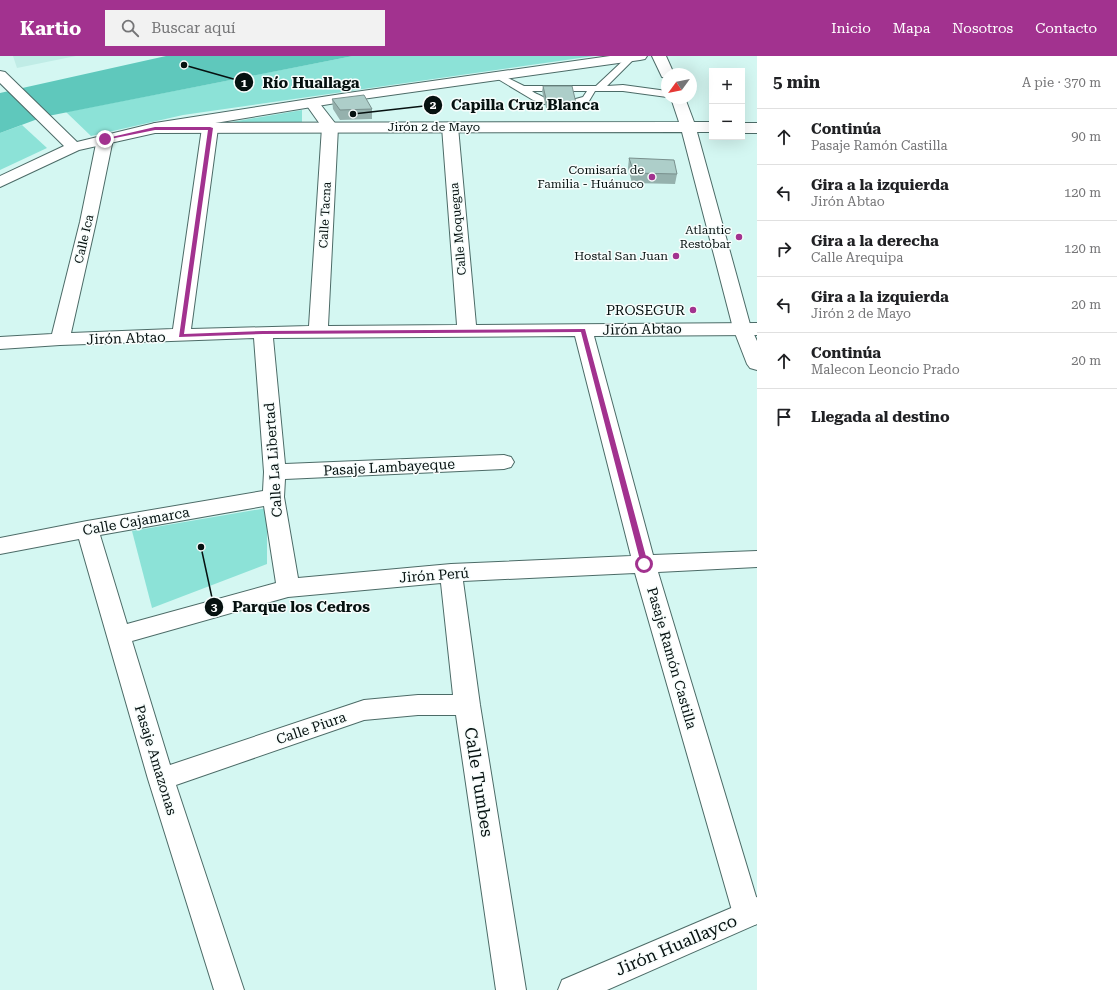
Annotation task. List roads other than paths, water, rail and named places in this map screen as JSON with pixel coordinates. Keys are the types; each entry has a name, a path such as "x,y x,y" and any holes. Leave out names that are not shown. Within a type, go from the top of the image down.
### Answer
{"street":[{"path":"0,182 74,147 155,128 312,103 636,56"},
{"path":"660,56 665,68"},
{"path":"0,76 74,147"},
{"path":"312,103 330,127"},
{"path":"680,104 749,328 757,364"},
{"name":"Calle Tacna","path":"318,332 330,127"},
{"name":"Calle Moquegua","path":"450,127 467,331"},
{"name":"Jirón 2 de Mayo","path":"155,128 709,127"},
{"path":"181,336 210,128"},
{"path":"745,128 757,128"},
{"name":"Calle Ica","path":"60,339 88,222 105,139"},
{"name":"Jirón Abtao","path":"0,343 60,339 263,332 749,328"},
{"name":"Pasaje Ramón Castilla","path":"583,330 644,564 752,912"},
{"name":"Calle La Libertad","path":"263,332 275,472 273,497 288,588"},
{"name":"Pasaje Lambayeque","path":"275,472 504,462"},
{"name":"Calle Cajamarca","path":"0,546 87,529 273,497"},
{"name":"Pasaje Amazonas","path":"87,529 161,779 229,990"},
{"name":"Jirón Perú","path":"118,636 288,588 451,573 757,559"},
{"name":"Calle Tumbes","path":"451,573 467,706 511,990"},
{"name":"Calle Piura","path":"161,779 364,710 418,705 467,706"},
{"name":"Jirón Huallayco","path":"583,988 752,912"}],"lane":[{"path":"575,102 586,99 596,88 636,56"},
{"path":"497,76 524,89 536,98 545,101"},
{"path":"524,89 623,88 661,93"}],"place":[{"name":"Río Huallaga","path":"184,65"},
{"name":"Capilla Cruz Blanca","path":"353,114"},
{"name":"Comisaría de Familia - Huánuco","path":"652,177"},
{"name":"Atlantic Restobar","path":"739,237"},
{"name":"Hostal San Juan","path":"676,256"},
{"name":"PROSEGUR","path":"693,310"},
{"name":"Parque los Cedros","path":"201,547"}]}
